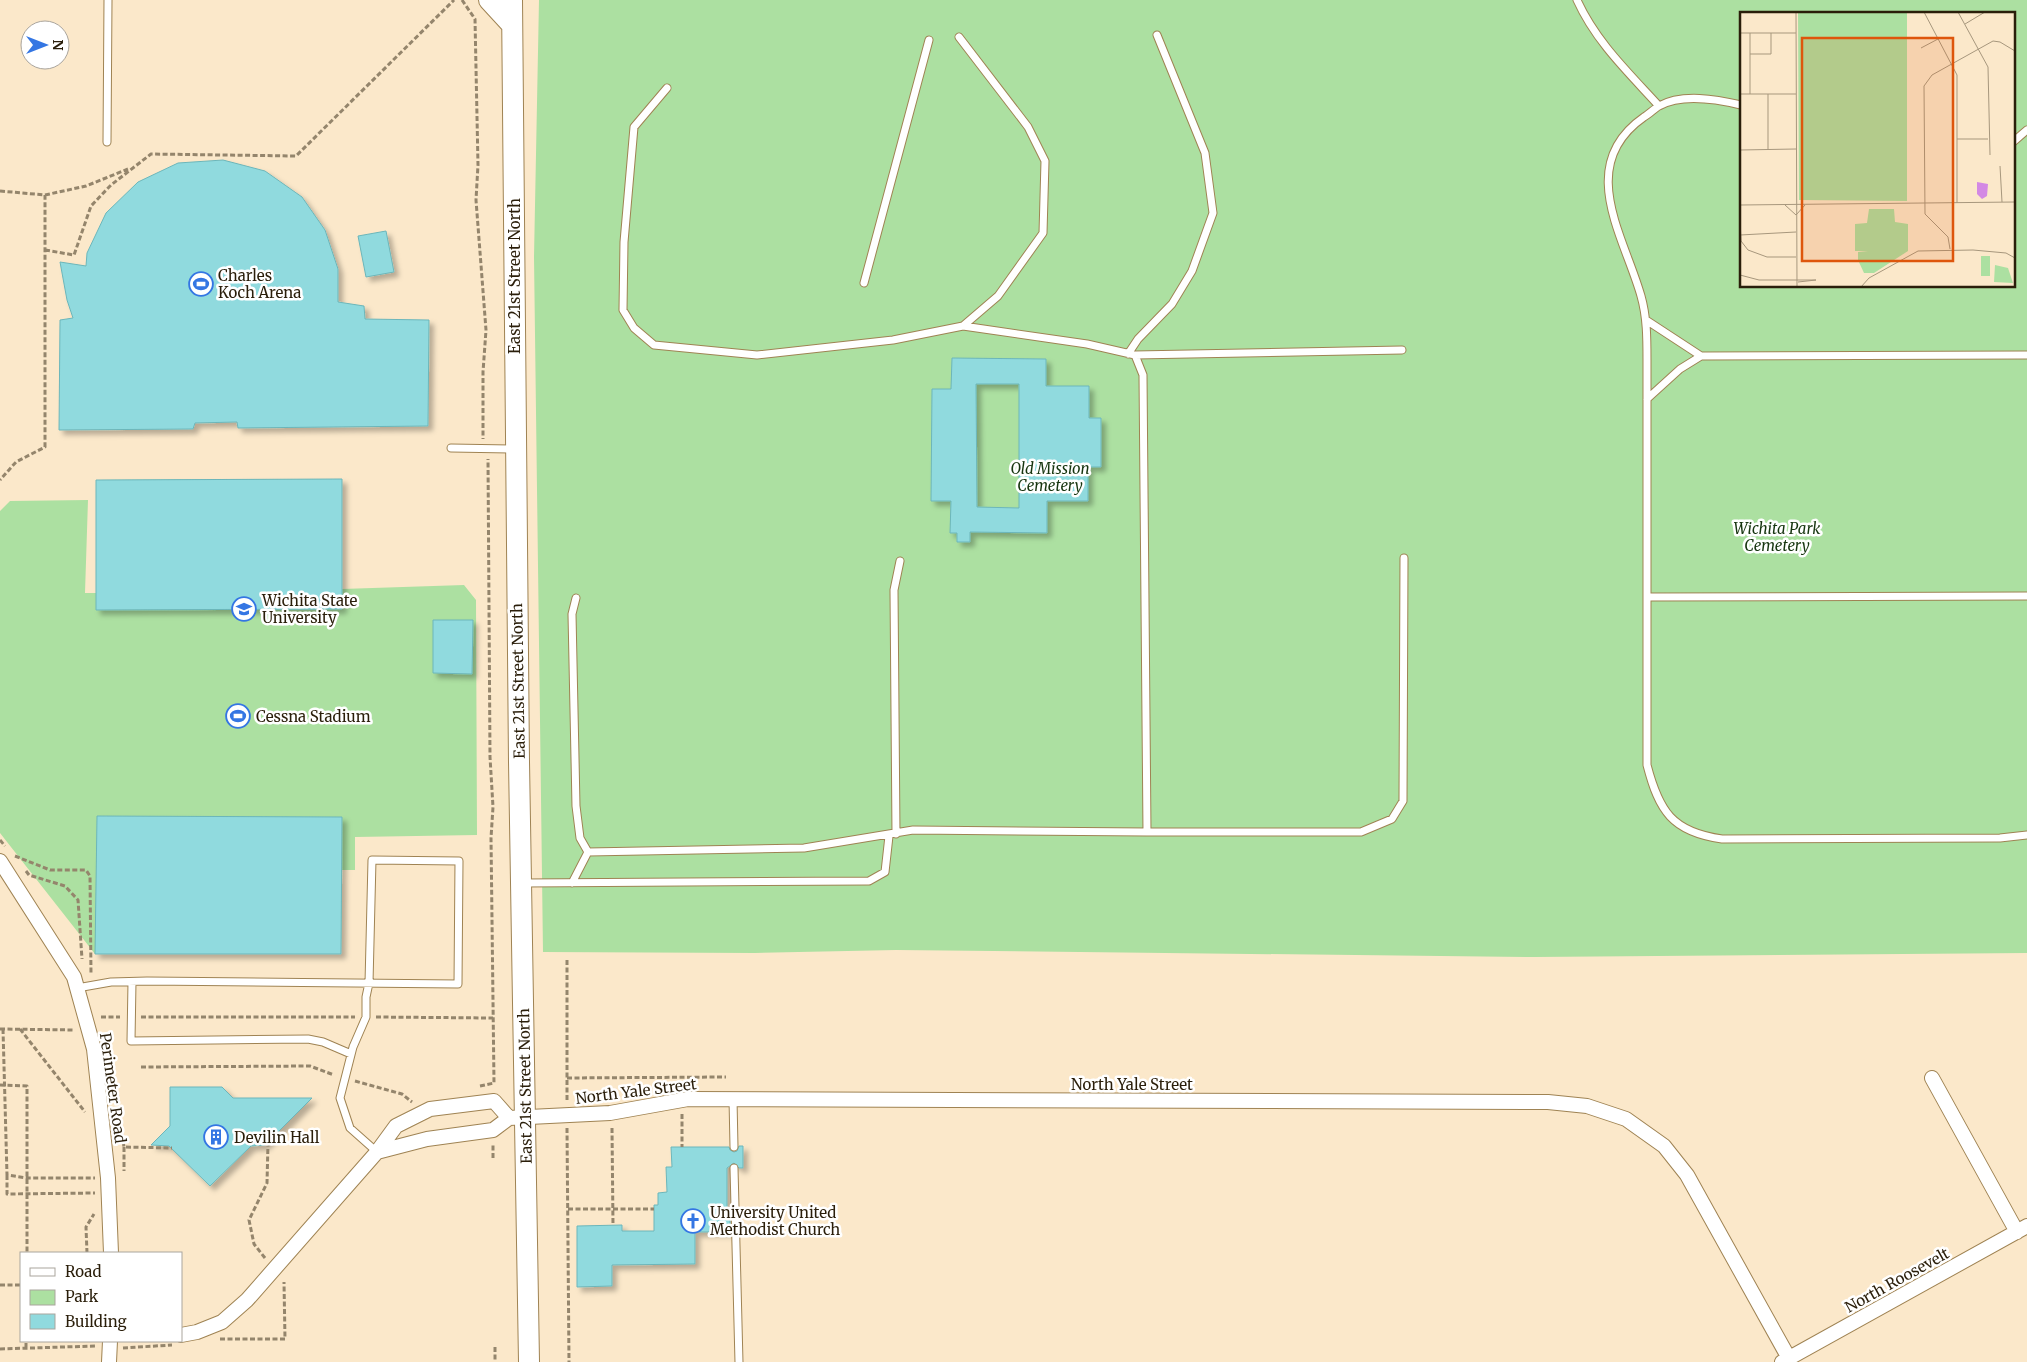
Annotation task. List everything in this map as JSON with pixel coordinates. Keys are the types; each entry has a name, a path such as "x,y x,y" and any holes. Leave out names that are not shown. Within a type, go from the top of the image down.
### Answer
{"main road":[{"path":"488,0 512,25"},
{"name":"East 21st Street North","path":"512,0 521,883 517,1118 529,1362"}],"street":[{"name":"Perimeter Road","path":"6,858 74,977 94,1049 108,1178 111,1252"},
{"path":"1932,1078 2022,1229"},
{"name":"North Yale Street","path":"377,1152 428,1139 493,1130 517,1118 610,1113 688,1099 1548,1102 1587,1106 1626,1119 1664,1146 1687,1174 1787,1361"},
{"path":"182,1335 197,1332 222,1322 247,1300 377,1152 396,1126 430,1109 494,1101 517,1118"},
{"name":"North Roosevelt","path":"1787,1361 2022,1229"},
{"path":"110,1342 110,1362"}],"lane":[{"path":"108,0 108,142"},
{"path":"1577,0 1586,19 1602,43 1659,106"},
{"path":"1147,832 1143,375 1132,354 1138,339 1172,304 1192,271 1213,213 1205,153 1157,35"},
{"path":"959,37 1028,127 1045,161 1043,233 998,296 964,326"},
{"path":"864,283 930,40"},
{"path":"667,88 634,127 624,242 623,310 634,328 654,345 758,355 893,340 964,326 1087,344 1132,354 1402,350"},
{"path":"1740,105 1710,99 1674,100 1659,106 1631,126 1618,141 1609,166 1609,190 1613,219 1641,296 1646,320 1648,765 1659,803 1666,813 1686,830 1702,837 1722,839 2000,838 2027,835"},
{"path":"2014,141 2027,130"},
{"path":"1646,320 1701,356"},
{"path":"1647,400 1680,369 1701,356 2027,355"},
{"path":"451,448 516,449"},
{"path":"588,852 804,848 893,835 913,830 1362,832 1392,820 1403,801 1404,558"},
{"path":"521,883 869,881 886,872 893,835 894,590 900,561"},
{"path":"1648,597 2027,596"},
{"path":"576,598 572,614 576,806 580,838 588,852"},
{"path":"572,883 588,852"},
{"path":"77,988 111,982 369,983 458,984 459,862 372,860 369,983 366,997 366,1017 351,1054 340,1098 350,1128 377,1152"},
{"path":"132,982 131,1040 308,1039 323,1042 351,1054"},
{"path":"733,1099 734,1147"},
{"path":"734,1168 739,1362"}],"path":[{"path":"45,250 74,255 91,206 131,168 151,154 296,156 454,0"},
{"path":"462,0 475,19 478,166 476,200 486,330 484,341 482,440 486,449 489,467 487,497 490,757 493,807 494,1083 476,1087"},
{"path":"0,191 45,195 86,186 131,168"},
{"path":"0,480 16,462 45,447 45,195"},
{"path":"0,840 6,848"},
{"path":"6,858 50,870 86,870 90,876 91,976"},
{"path":"567,960 569,1362"},
{"path":"101,1017 493,1018"},
{"path":"76,1039 74,1029 2,1029 6,1194 95,1193"},
{"path":"20,1029 89,1116 87,1107"},
{"path":"142,1067 310,1066 402,1094 413,1103"},
{"path":"567,1078 726,1077"},
{"path":"2,1085 27,1086 26,1252"},
{"path":"612,1128 613,1226"},
{"path":"95,1171 96,1202"},
{"path":"7,1175 27,1178 95,1178"},
{"path":"568,1209 654,1210"},
{"path":"87,1252 86,1227 96,1212"},
{"path":"0,1285 20,1285"},
{"path":"26,1342 26,1348"},
{"path":"0,1349 95,1346"},
{"path":"495,1347 495,1362"}],"green space":[{"name":"Old Mission Cemetery","path":"539,0 2027,0 2027,953 1534,957 896,950 755,953 543,952 534,257"},
{"name":"Cessna Stadium","path":"342,479 342,589 464,585 476,600 477,835 355,837 355,870 342,870 341,954 95,954 0,833 0,511 10,501 88,500 85,593 96,593 96,480"}],"building":[{"name":"Charles Koch Arena","path":"223,160 265,171 302,197 325,230 338,269 338,302 364,306 365,319 429,320 428,426 238,428 237,422 195,423 193,429 59,430 60,320 73,318 67,300 60,262 86,266 87,253 106,213 138,182 178,163"},
{"path":"386,231 394,272 366,277 358,236"},
{"path":"952,358 1046,359 1046,386 1089,386 1089,418 1101,418 1101,467 1088,467 1088,501 1047,501 1047,533 970,532 970,542 957,542 957,533 950,533 951,501 931,501 932,389 951,389","holes":["976,384 1019,384 1019,508 977,507"]},
{"path":"342,479 342,609 96,610 96,480"},
{"path":"433,620 473,620 472,674 433,673"},
{"path":"97,816 342,817 341,954 95,954"},
{"name":"Devilin Hall","path":"170,1087 222,1087 233,1098 312,1098 265,1145 251,1146 210,1186 169,1146 151,1145 170,1126"},
{"name":"University United Methodist Church","path":"739,1146 743,1146 743,1168 739,1168 734,1163 727,1168 727,1216 730,1216 730,1232 695,1232 695,1264 612,1265 612,1286 577,1287 577,1226 622,1225 622,1231 654,1231 654,1205 658,1205 658,1193 667,1192 666,1167 672,1167 671,1147 729,1147 734,1152 737,1151"}],"place":[{"name":"Charles Koch Arena","path":"201,284"},
{"name":"Wichita State University","path":"244,609"},
{"name":"Cessna Stadium","path":"238,716"},
{"name":"Devilin Hall","path":"216,1137"},
{"name":"University United Methodist Church","path":"693,1221"}],"park label":[{"name":"Wichita Park Cemetery","path":"1777,536"}]}
